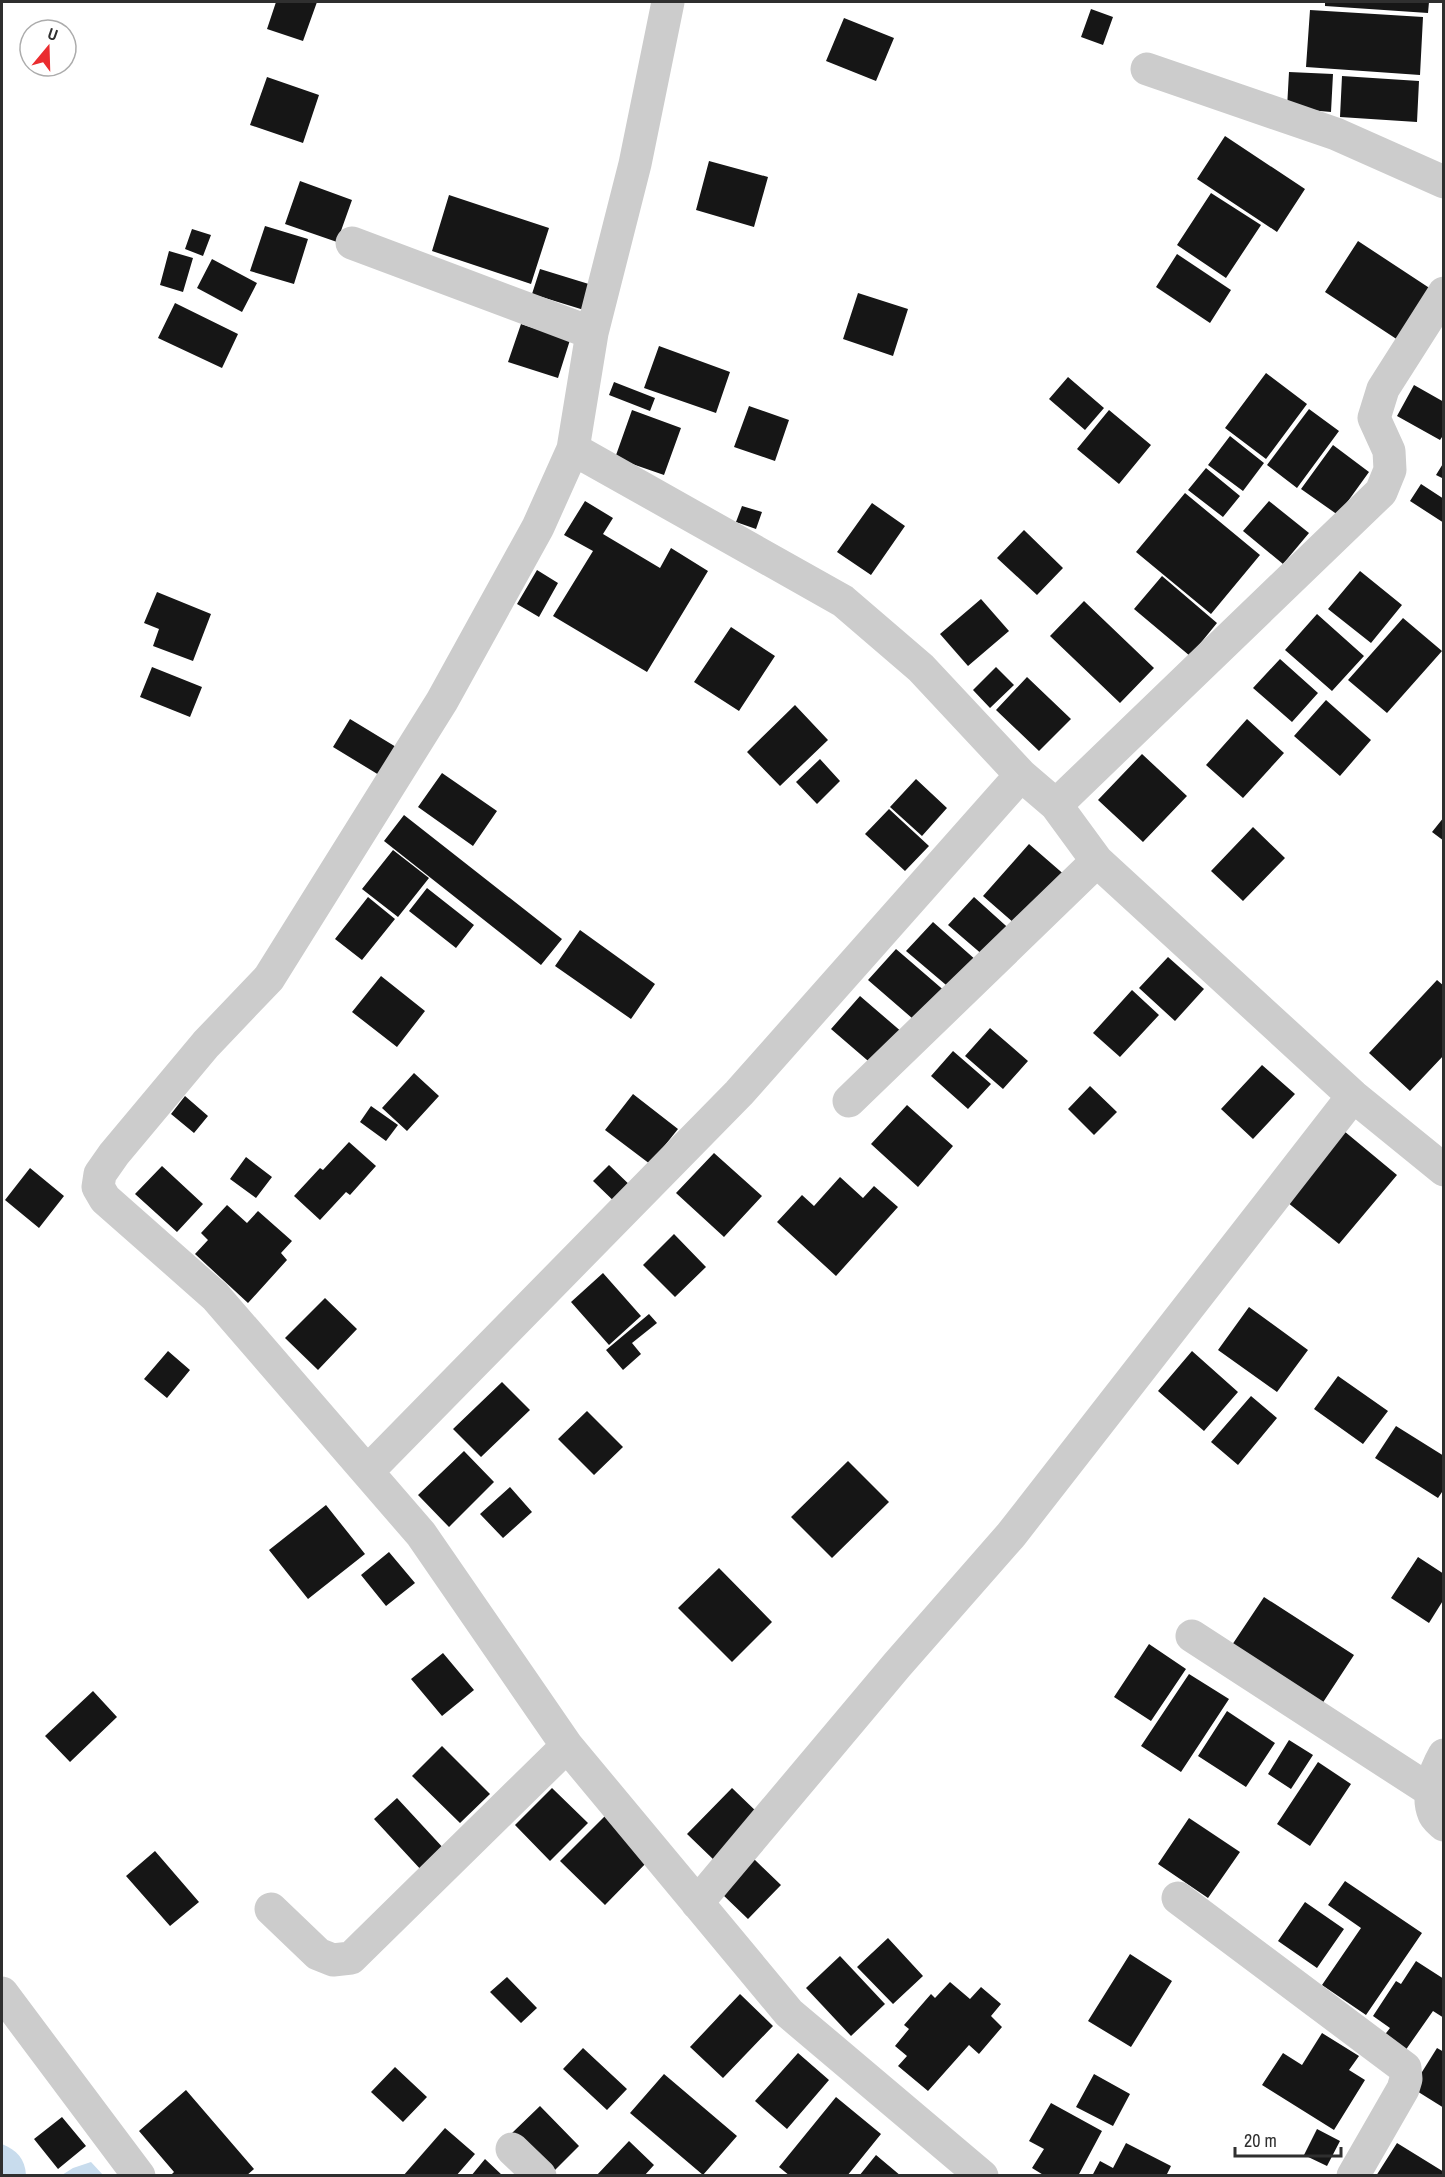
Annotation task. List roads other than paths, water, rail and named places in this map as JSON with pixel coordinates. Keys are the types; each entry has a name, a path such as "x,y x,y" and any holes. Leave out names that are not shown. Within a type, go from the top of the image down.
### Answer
{"street":[{"path":"668,2 635,164 592,333 573,449 538,527 442,701 269,978 206,1044 114,1154 100,1174 98,1187 105,1199 215,1296 421,1534 567,1746 789,2013 982,2175"},
{"path":"1147,69 1336,134 1443,182"},
{"path":"352,243 592,333"},
{"path":"1056,805 1381,492 1390,470 1389,451 1374,418 1383,389 1443,293"},
{"path":"573,449 843,601 921,668 1021,775 1056,805 1097,861 1353,1096 1443,1170"},
{"path":"368,1471 739,1093 1021,775"},
{"path":"849,1101 1097,861"},
{"path":"697,1903 897,1665 1011,1535 1353,1096"},
{"path":"1192,1636 1431,1791"},
{"path":"271,1910 318,1954 333,1960 351,1958 567,1746"},
{"path":"1443,1755 1431,1791 1434,1815 1443,1825"},
{"path":"1178,1898 1405,2068 1406,2079 1403,2089 1353,2175"},
{"path":"2,1993 140,2175"},
{"path":"512,2150 540,2175"}],"water":[{"path":"2,2144 19,2156 24,2164 26,2175 2,2175"},
{"path":"91,2162 103,2175 62,2175 73,2168"}]}
